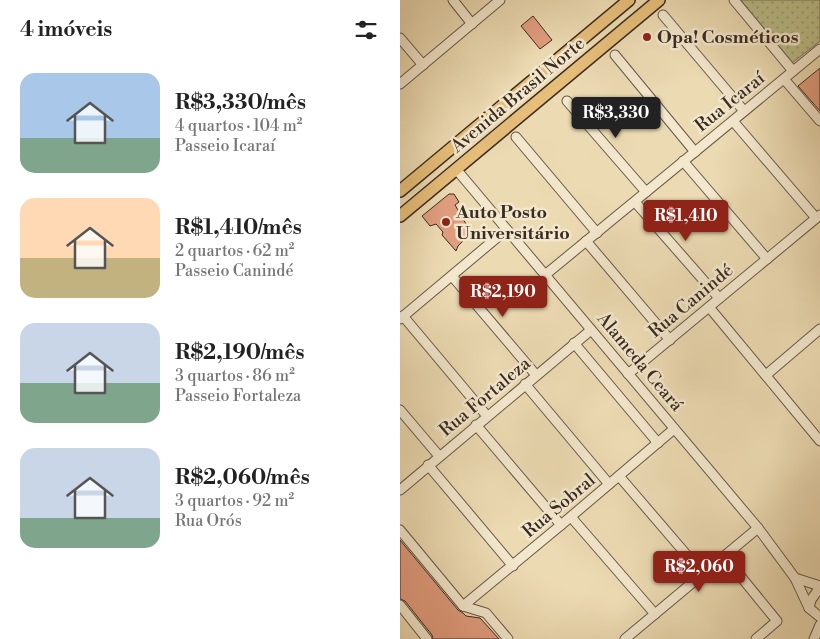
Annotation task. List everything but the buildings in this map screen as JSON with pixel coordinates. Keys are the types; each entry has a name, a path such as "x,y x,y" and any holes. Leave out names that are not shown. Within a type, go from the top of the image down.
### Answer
{"main road":[{"name":"Avenida Brasil Norte","path":"400,191 629,0"},
{"name":"Avenida Brasil Norte","path":"400,216 660,0"}],"street":[{"path":"453,0 472,24"},
{"path":"400,84 500,0"},
{"path":"734,0 793,71"},
{"path":"663,15 744,111"},
{"path":"400,38 423,65"},
{"name":"Rua Icaraí","path":"545,275 820,49"},
{"path":"615,55 695,152"},
{"path":"784,79 820,121"},
{"path":"567,101 646,192"},
{"path":"733,121 818,216"},
{"path":"516,137 597,233"},
{"path":"683,161 767,259"},
{"name":"Alameda Ceará","path":"456,169 758,528 796,578 809,608"},
{"path":"635,202 719,298"},
{"name":"Rua Canindé","path":"628,374 818,216"},
{"path":"487,416 402,318 506,230"},
{"path":"586,242 670,340"},
{"path":"452,276 536,375"},
{"path":"709,307 819,438"},
{"name":"Rua Fortaleza","path":"400,490 591,330"},
{"path":"766,375 820,330"},
{"path":"574,343 658,442"},
{"path":"525,384 609,484"},
{"path":"400,410 439,456"},
{"path":"476,425 561,526"},
{"name":"Rua Sobral","path":"463,606 561,526 674,429"},
{"path":"428,465 513,566"},
{"path":"619,476 703,574"},
{"path":"570,517 654,614"},
{"path":"625,639 758,528"},
{"path":"400,530 463,606 486,613 508,639"},
{"path":"724,556 777,621 756,639"},
{"path":"796,578 820,587 811,600 809,608 820,617"},
{"path":"400,605 426,638"},
{"path":"814,639 820,626"}],"green space":[{"path":"739,0 820,0 820,41 792,63"}],"place":[{"name":"Opa! Cosméticos","path":"647,37"},
{"name":"Auto Posto Universitário","path":"446,222"}]}
